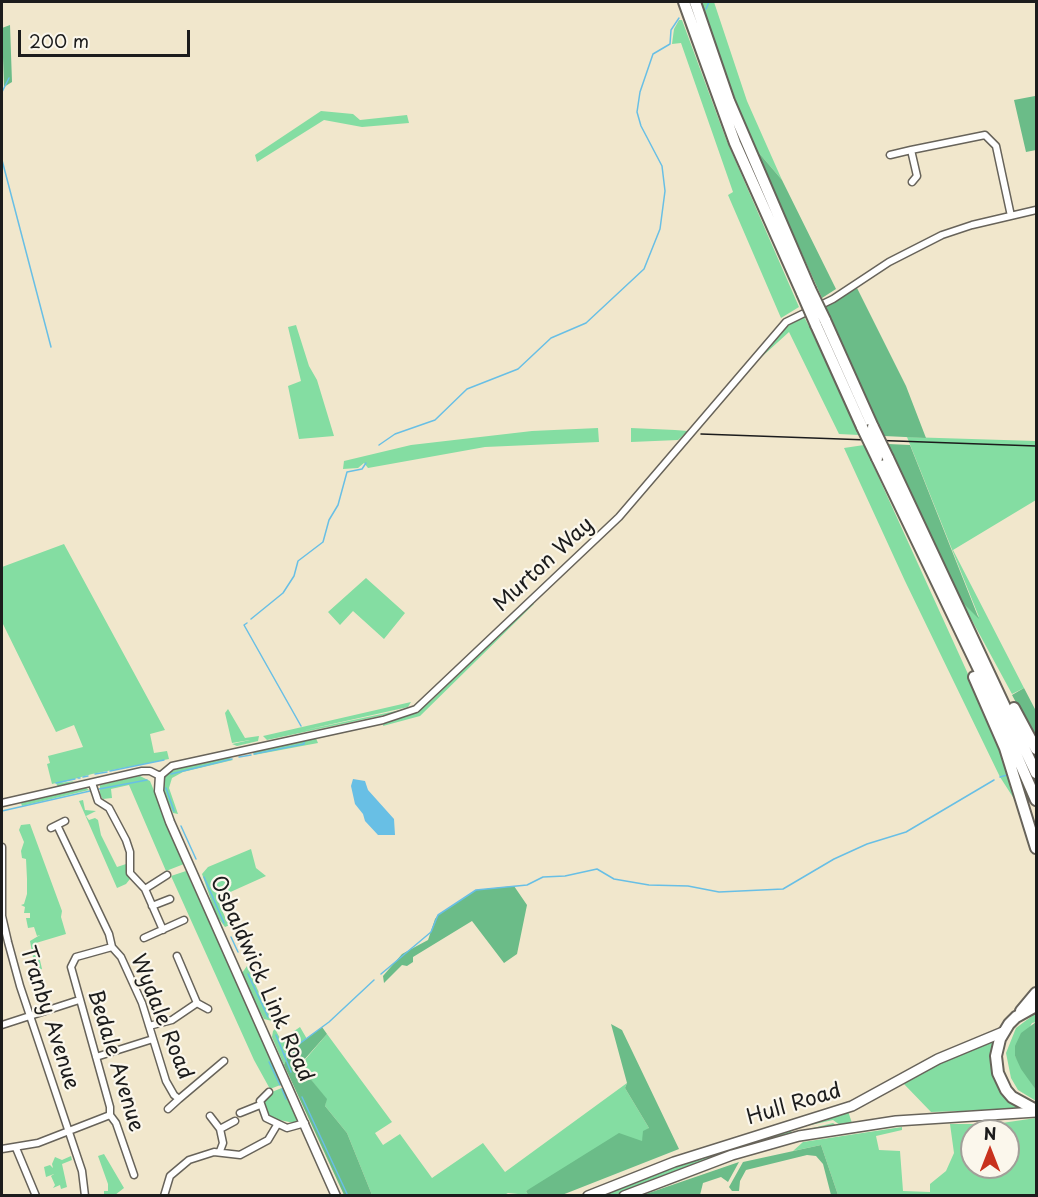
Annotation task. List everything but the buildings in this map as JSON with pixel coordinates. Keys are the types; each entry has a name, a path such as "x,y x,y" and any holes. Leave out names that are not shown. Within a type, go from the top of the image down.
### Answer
{"highway":[{"path":"684,2 735,143 868,427 998,687 1036,773"},
{"path":"695,2 729,101 806,291"},
{"path":"883,458 1036,800"},
{"path":"960,632 971,668 1005,748 1036,848"},
{"path":"998,687 1013,706 1036,750"},
{"path":"1036,993 1003,1032 996,1056 1001,1082 1012,1097 1036,1111"},
{"path":"1016,1017 1036,1006"}],"main road":[{"name":"Hull Road","path":"588,1196 674,1162 852,1106 938,1059 1003,1032"},
{"name":"Hull Road","path":"624,1196 732,1155 799,1136 897,1121 1036,1111"}],"street":[{"path":"890,155 979,135 990,138 996,146 1011,216"},
{"path":"911,150 914,179 924,179"},
{"name":"Murton Way","path":"160,776 172,766 383,720 416,709 619,517 786,322 833,299 917,246 966,227 1036,210"},
{"path":"2,803 93,788 146,771 160,776"},
{"name":"Osbaldwick Link Road","path":"160,776 159,790 170,822 306,1123 336,1196"},
{"path":"93,788 98,801 109,808 129,845 130,873 145,889 163,930"},
{"name":"Wydale Road","path":"65,821 54,826 109,933 112,947 120,957 140,998 166,1081 179,1099"},
{"name":"Tranby Avenue","path":"2,847 4,928 30,1017 82,1171 85,1196"},
{"path":"145,889 167,875"},
{"path":"152,906 170,899"},
{"path":"144,938 184,920"},
{"name":"Bedale Avenue","path":"112,947 76,957 70,967 110,1107 110,1115 116,1123 135,1174"},
{"path":"177,956 184,963 197,1003 208,1010"},
{"path":"2,1025 79,1000"},
{"path":"149,1026 172,1020 194,1008 197,1003"},
{"path":"96,1057 153,1040"},
{"name":"Wydale Road","path":"168,1109 219,1063"},
{"path":"269,1092 262,1098 260,1105 266,1118 287,1128 306,1123"},
{"path":"240,1113 260,1105"},
{"path":"2,1149 16,1148 69,1132 110,1115"},
{"path":"210,1116 219,1129 223,1143 220,1151"},
{"path":"219,1129 235,1121"},
{"path":"164,1196 170,1176 189,1160 206,1153 220,1151 232,1156 240,1155 268,1140 277,1125"},
{"path":"16,1148 36,1196"}],"green space":[{"path":"702,2 714,2 747,101 782,180 753,146 711,35"},
{"path":"679,20 682,20 726,139 799,307 781,318 728,195 733,192 681,43 672,44 674,29"},
{"path":"10,25 12,82 4,87 2,28"},
{"path":"1035,96 1036,150 1026,152 1014,100"},
{"path":"321,111 353,114 360,120 407,115 409,123 362,127 324,120 257,162 255,155"},
{"path":"753,146 782,180 836,289 822,298"},
{"path":"857,288 906,386 926,438 884,436 870,406 825,307"},
{"path":"803,315 859,435 839,434 789,332 756,362 780,332"},
{"path":"296,325 309,366 317,380 334,436 299,439 288,386 301,381 288,327"},
{"path":"598,428 599,442 485,447 368,468 364,463 358,468 343,469 344,461 411,445 532,431"},
{"path":"631,428 688,431 678,440 631,442"},
{"path":"907,437 1036,441 1036,500 953,550 1024,688 1012,694 962,602 979,617"},
{"path":"888,444 910,445 979,619 962,602"},
{"path":"864,445 978,696 1013,781 1018,805 1000,777 905,581 844,448"},
{"path":"64,544 165,730 150,734 154,753 167,751 169,759 92,774 60,783 75,781 58,787 56,783 52,784 47,764 50,763 48,756 83,747 74,725 56,732 2,622 2,567"},
{"path":"366,578 405,613 384,639 353,611 340,625 328,612"},
{"path":"531,603 534,604 420,716 383,726 384,721 415,712 432,700"},
{"path":"1024,688 1036,711 1036,740 1012,695"},
{"path":"411,702 408,707 301,731 410,708 403,711 267,740 263,736"},
{"path":"228,709 245,738 259,736 258,741 237,746 232,744 250,740 232,743 225,713"},
{"path":"315,736 318,743 254,755 253,752 253,749"},
{"path":"228,757 233,760 183,772 172,778 169,788 178,814 173,813 162,788 166,773 193,763"},
{"path":"140,776 150,781 184,864 166,871 129,785 111,789 112,798 103,799 100,795 100,785"},
{"path":"86,788 89,790 22,806 21,803"},
{"path":"83,800 85,810 96,811 86,816 89,820 95,818 98,820 101,835 117,867 126,864 130,879 126,884 117,888 79,801"},
{"path":"30,824 62,911 61,917 66,934 36,943 42,969 36,971 32,953 29,954 32,952 30,941 40,935 37,936 34,927 28,928 26,918 30,918 30,913 24,913 25,907 21,905 24,904 27,894 27,879 26,859 22,858 21,851 24,842 19,830 21,825"},
{"path":"251,849 256,868 266,876 217,898 227,922 232,924 225,927 216,915 202,874 208,867"},
{"path":"186,871 283,1084 270,1089 254,1060 171,876"},
{"path":"514,886 527,905 517,954 504,963 472,921 413,957 413,962 407,966 402,965 384,983 383,976 402,954 428,940 438,915 476,890"},
{"path":"247,966 272,1021 264,1019 252,996 242,973"},
{"path":"1036,1013 1036,1022 1032,1023 1015,1056 1036,1090 1036,1101 1018,1090 1011,1078 1006,1053 1016,1028"},
{"path":"1036,1022 1036,1090 1021,1069 1015,1056 1015,1046 1021,1033"},
{"path":"611,1024 622,1030 679,1149 562,1195 528,1195 526,1191 619,1133 642,1141 643,1131 649,1128 625,1088 627,1083"},
{"path":"300,1027 307,1039 289,1052 284,1065 272,1037 273,1031 275,1029 281,1040"},
{"path":"322,1027 327,1034 303,1061 304,1071 327,1099 325,1106 347,1133 372,1195 344,1195 284,1065 289,1052"},
{"path":"327,1034 392,1122 375,1133 383,1145 400,1134 432,1178 483,1143 505,1172 627,1083 625,1088 649,1128 642,1141 526,1191 528,1195 508,1193 502,1196 372,1195 347,1133 325,1106 326,1099 304,1071 303,1062"},
{"path":"996,1041 995,1069 1021,1109 931,1112 903,1083 946,1060"},
{"path":"284,1087 298,1119 294,1123 270,1118 262,1103 272,1092"},
{"path":"848,1111 852,1123 840,1125 833,1120 793,1129"},
{"path":"1036,1118 1036,1195 838,1195 821,1145 793,1151 803,1142 902,1127 902,1130 876,1136 879,1150 900,1151 903,1191 930,1192 930,1184 946,1171 954,1153 950,1124 960,1124 960,1179 1020,1179 1020,1120"},
{"path":"833,1123 836,1125 730,1151 615,1195 597,1196 662,1170 790,1130 793,1133"},
{"path":"821,1145 838,1195 831,1195 823,1164 816,1156 807,1155 746,1170 740,1181 739,1191 732,1191 729,1187 743,1162"},
{"path":"104,1154 124,1188 115,1195 104,1195 104,1191 108,1191 108,1184 98,1156"},
{"path":"71,1156 72,1160 62,1164 67,1187 61,1189 60,1185 53,1188 55,1185 51,1176 54,1174 46,1177 44,1167 50,1165 53,1168 55,1157 62,1160"},
{"path":"739,1162 728,1182 721,1177 703,1183 700,1195 640,1196"}],"water":[{"path":"353,779 365,781 368,790 394,819 395,835 378,835 365,821 363,814 355,804 351,786"}],"waterway":[{"path":"706,9 709,2"},
{"path":"379,445 395,434 435,420 467,389 518,369 551,338 586,323 644,269 660,229 665,191 662,166 641,126 637,112 640,92 653,54 670,44 671,30 679,18"},
{"path":"2,92 9,78"},
{"path":"2,160 51,347"},
{"path":"251,619 283,593 294,576 298,561 323,542 329,520 338,505 347,472 362,469 366,463"},
{"path":"247,623 244,625 301,726"},
{"path":"254,754 304,744 304,740"},
{"path":"239,757 251,755"},
{"path":"171,774 232,759"},
{"path":"110,771 164,760"},
{"path":"95,774 107,772"},
{"path":"1000,777 1007,775"},
{"path":"83,777 88,776"},
{"path":"56,783 75,779"},
{"path":"99,789 147,780"},
{"path":"381,974 431,932 438,915 476,890 527,885 543,877 565,876 597,869 614,879 649,885 688,886 719,892 783,889 834,859 867,844 906,832 994,780"},
{"path":"166,788 174,811"},
{"path":"2,811 90,791"},
{"path":"181,826 196,859"},
{"path":"204,877 224,923"},
{"path":"231,937 238,952"},
{"path":"248,974 268,1017"},
{"path":"284,1055 329,1022 374,980"},
{"path":"276,1035 291,1072"},
{"path":"269,1062 280,1085"},
{"path":"282,1089 286,1099"},
{"path":"302,1097 348,1196"}],"railway":[{"path":"701,434 1036,446"}]}
